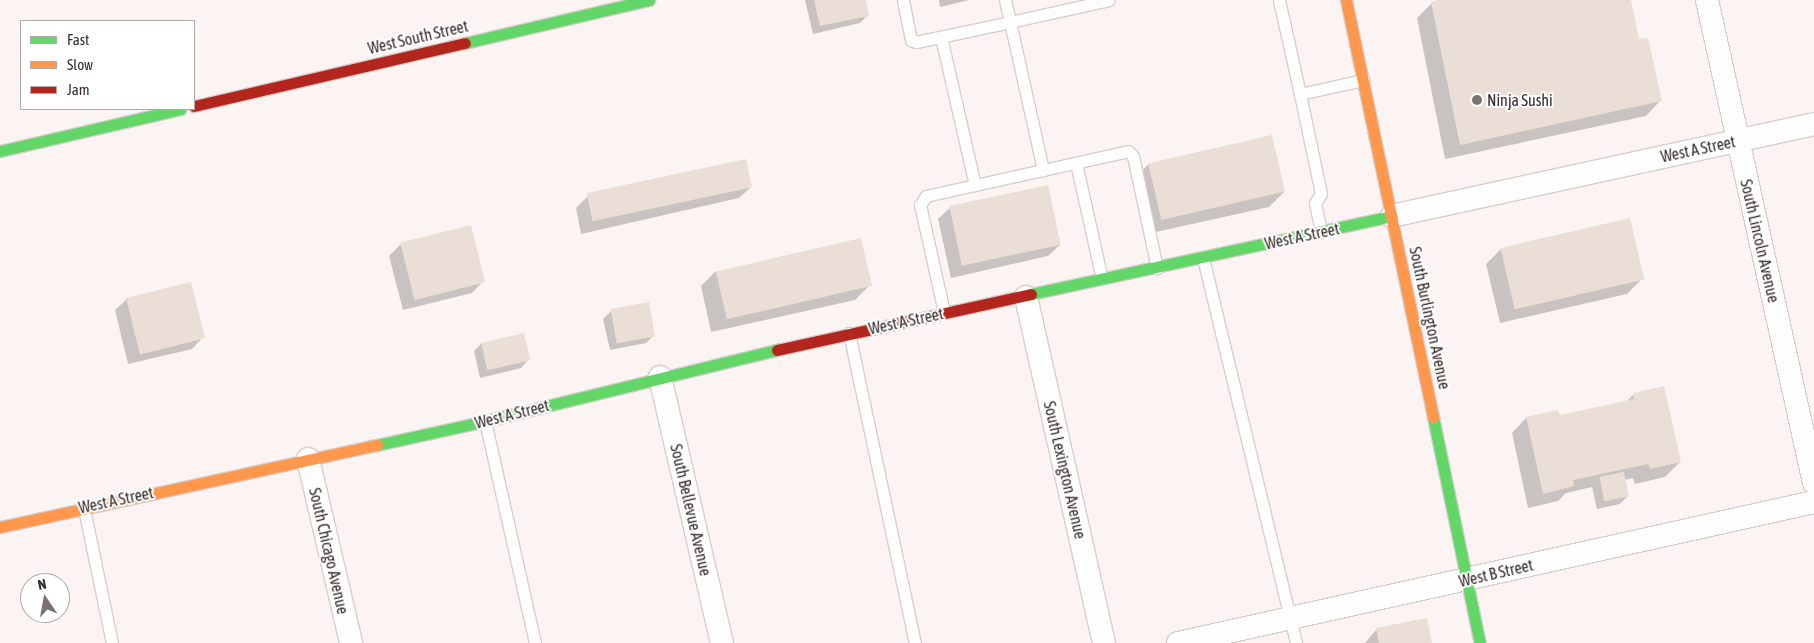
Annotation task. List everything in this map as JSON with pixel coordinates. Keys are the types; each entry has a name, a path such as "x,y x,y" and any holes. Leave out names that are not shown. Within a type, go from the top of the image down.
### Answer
{"main road":[{"name":"West South Street","path":"195,106 649,0"},
{"name":"South Burlington Avenue","path":"1346,0 1480,643"},
{"path":"0,150 176,110"},
{"name":"West A Street","path":"0,527 83,507 486,421 660,377 849,333 1026,297 1392,216"}],"street":[{"name":"South Lincoln Avenue","path":"1707,0 1814,482"},
{"name":"West A Street","path":"1392,216 1814,124"},
{"name":"South Lexington Avenue","path":"1026,297 1104,643"},
{"name":"South Bellevue Avenue","path":"660,377 722,643"},
{"name":"South Chicago Avenue","path":"308,459 351,643"},
{"name":"West B Street","path":"1178,643 1291,620 1814,502"}],"lane":[{"path":"903,0 911,40 916,42 1109,0"},
{"path":"1005,0 1044,170"},
{"path":"1279,0 1321,194 1315,202 1321,232"},
{"path":"942,37 975,185"},
{"path":"1300,94 1363,80"},
{"path":"944,313 920,205 926,196 1128,151 1133,156 1157,268"},
{"path":"1076,162 1102,279"},
{"path":"1203,258 1296,643"},
{"path":"849,333 915,643"},
{"path":"486,421 535,643"},
{"path":"83,507 112,643"}],"building":[{"path":"814,0 866,0 869,16 820,26"},
{"path":"1438,0 1631,0 1639,39 1648,38 1662,101 1460,145 1431,2"},
{"path":"1272,135 1285,192 1161,220 1148,164"},
{"path":"746,159 752,187 593,221 587,193"},
{"path":"1048,185 1061,245 962,266 949,206"},
{"path":"1630,218 1644,279 1515,309 1500,248"},
{"path":"471,225 485,282 414,300 400,243"},
{"path":"861,238 872,286 727,319 716,272"},
{"path":"191,282 205,338 140,354 126,298"},
{"path":"649,302 655,336 617,343 611,309"},
{"path":"524,333 530,360 487,370 481,343"},
{"path":"1664,386 1681,462 1650,469 1648,464 1573,480 1574,486 1543,494 1526,417 1558,410 1560,415 1634,399 1633,393"},
{"path":"1624,472 1629,497 1604,501 1599,477"},
{"path":"1427,618 1432,643 1379,643 1376,628"}],"traffic: fast":[{"path":"465,43 649,0"},
{"path":"0,151 176,110"},
{"path":"1031,294 1392,216"},
{"path":"377,445 485,421 777,350"},
{"path":"1433,417 1480,643"}],"traffic: slow":[{"path":"1346,0 1433,417"},
{"path":"0,527 377,445"}],"traffic: jam":[{"path":"195,106 465,43"},
{"path":"777,350 1031,294"}],"place":[{"name":"Ninja Sushi","path":"1477,100"}]}
